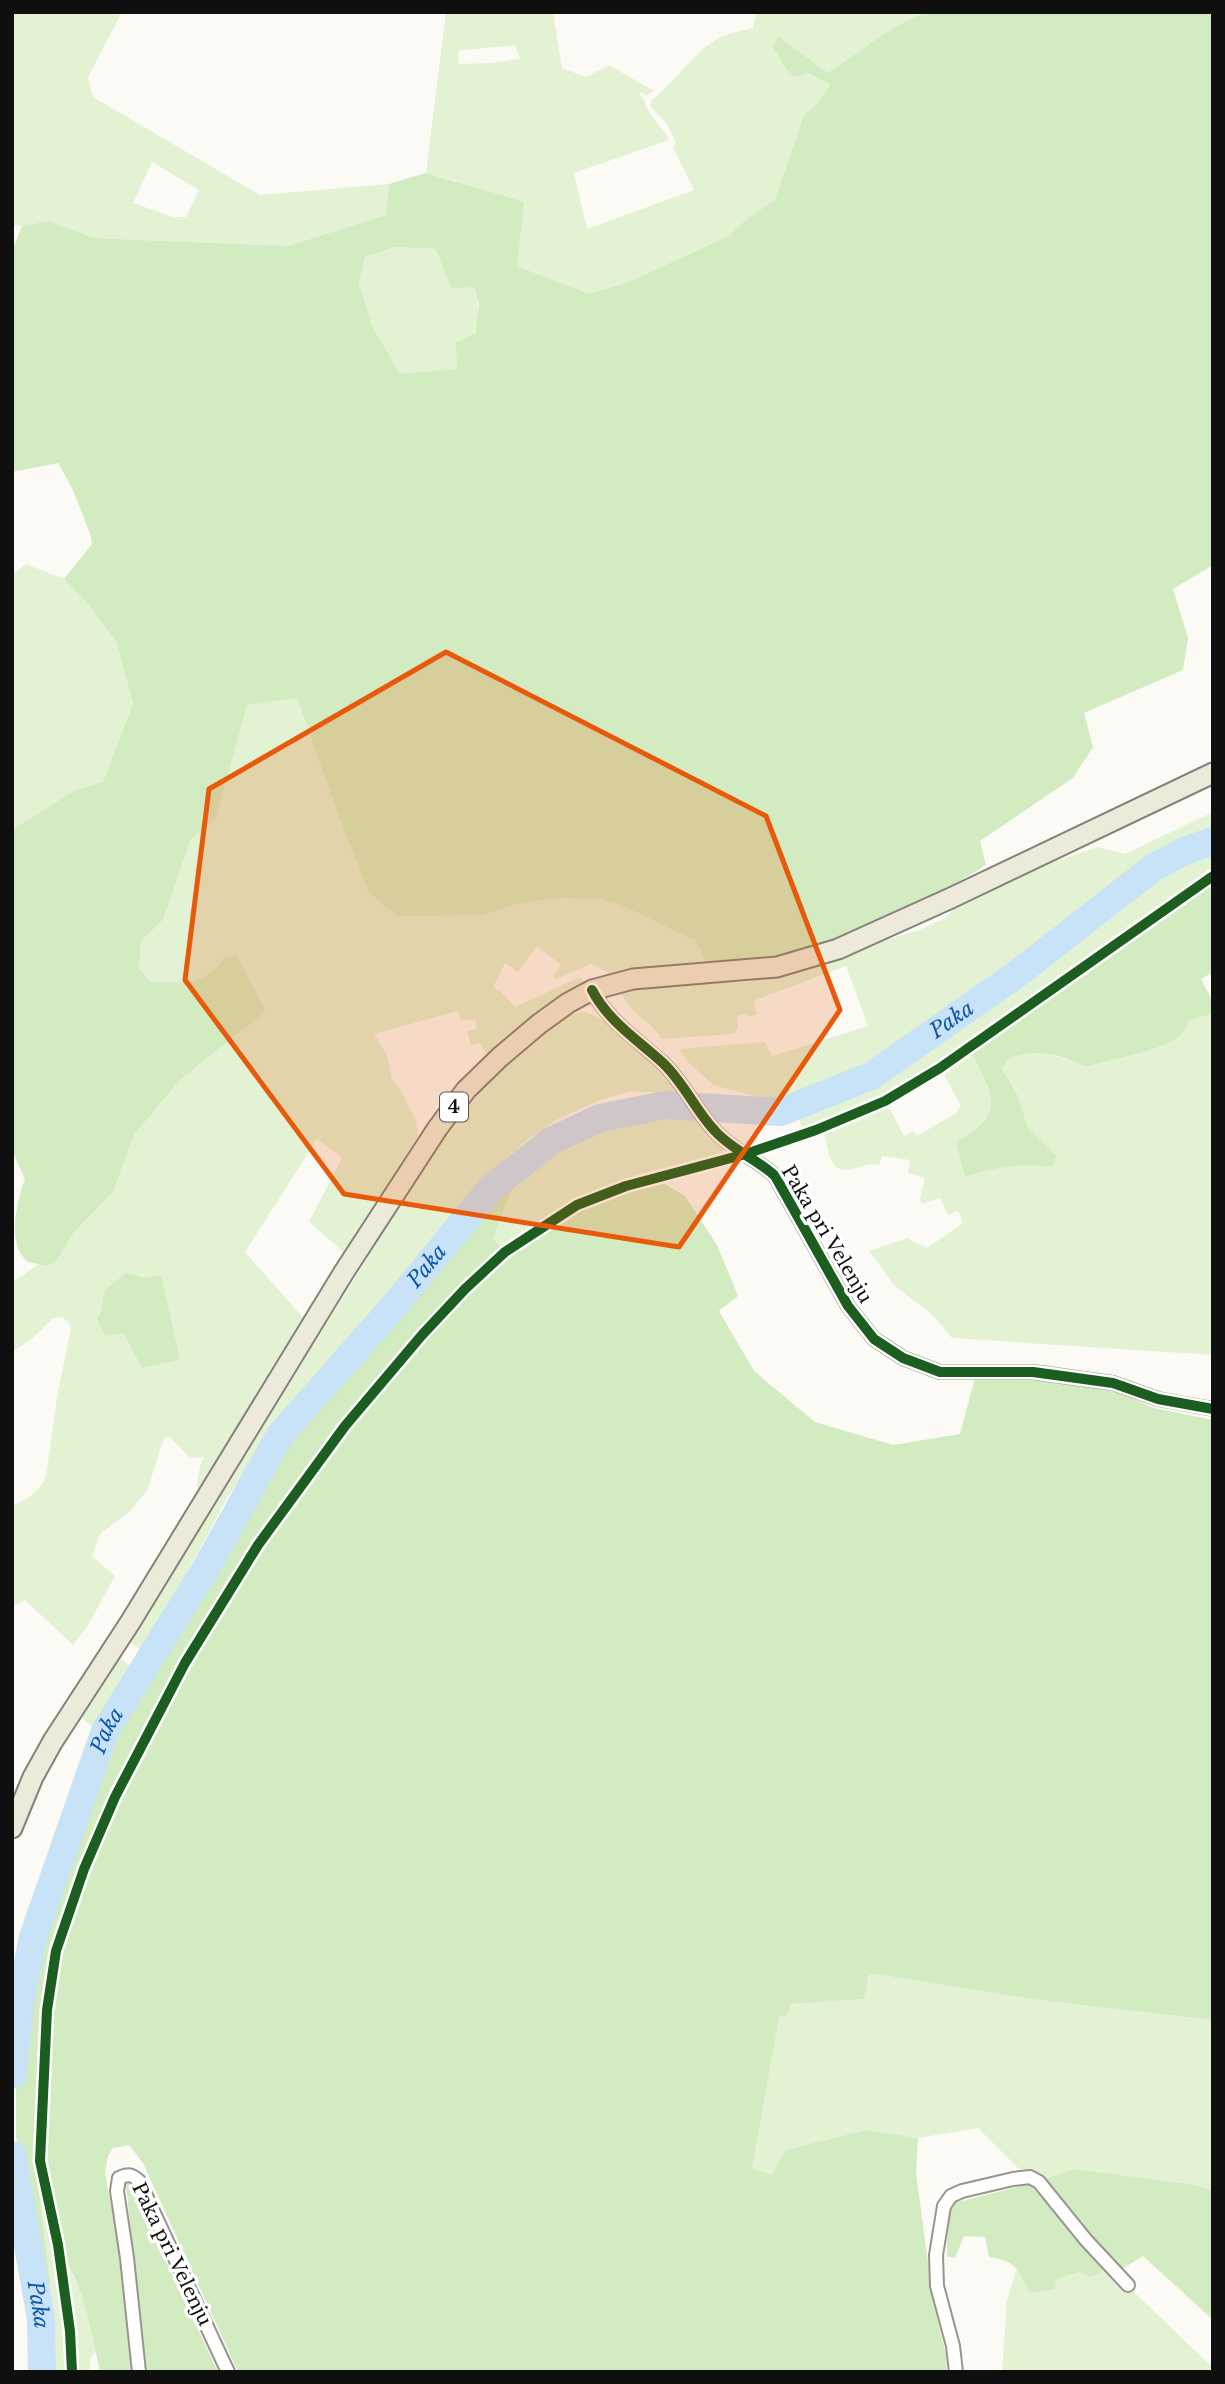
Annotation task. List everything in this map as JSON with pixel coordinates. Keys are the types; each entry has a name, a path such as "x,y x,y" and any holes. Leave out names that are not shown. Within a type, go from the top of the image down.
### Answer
{"main road":[{"name":"4","path":"12,1828 33,1777 53,1741 189,1527 344,1272 437,1129 466,1090 500,1057 539,1024 592,990 633,979 777,967 838,949 1213,773"}],"street":[{"name":"Paka pri Velenju","path":"592,990 608,1014 665,1065 715,1131 775,1176 848,1306 874,1339 903,1359 940,1371 1033,1372 1113,1383 1158,1399 1213,1409"},
{"name":"Paka pri Velenju","path":"139,2372 117,2192 119,2178 126,2175 133,2175 139,2180 228,2372"},
{"path":"956,2372 953,2346 937,2286 936,2255 941,2214 951,2196 1013,2179 1031,2177 1039,2182 1086,2241 1128,2285"}],"highlighted area":[{"path":"446,652 766,816 840,1010 679,1247 344,1194 185,980 209,789"}],"green space":[{"path":"12,12 117,12 120,16 88,77 93,97 260,195 389,184 387,215 288,246 93,238 49,221 12,225","holes":["152,162 199,190 186,217 173,217 133,203"]},
{"path":"446,12 553,12 562,68 586,77 609,65 654,91 647,95 641,92 640,95 669,140 574,173 587,229 694,190 673,147 676,142 667,124 651,107 651,101 711,43 725,35 753,28 756,15 754,12 926,12 894,27 828,73 778,36 808,73 830,83 817,104 804,115 775,199 742,223 730,236 631,281 589,294 517,266 456,181 426,173","holes":["515,45 520,59 459,64 458,51"]},
{"path":"926,12 1213,12 1213,565 1173,589 1188,638 1183,670 1084,713 1093,747 1073,778 980,841 986,865 911,907 832,942 777,959 708,967 696,941 621,905 600,899 558,898 520,903 482,915 397,916 369,892 343,828 297,698 247,705 216,819 191,839 163,920 141,941 139,969 151,982 192,981 209,974 225,957 237,956 266,1011 180,1080 134,1135 113,1192 75,1231 56,1261 46,1266 28,1262 19,1252 15,1231 16,1213 25,1179 12,1150 12,830 75,790 103,782 133,703 116,641 64,579 92,544 73,490 58,463 12,472 12,251 22,226 49,221 93,238 288,246 386,215 389,184 426,173 524,202 517,266 589,294 631,281 729,236 775,199 804,115 817,104 830,84 808,73 794,77 773,47 778,36 828,73 894,27","holes":["395,247 436,249 451,288 474,287 479,305 475,333 456,343 457,369 400,374 373,328 359,283 365,257"]},
{"path":"395,247 437,249 450,287 474,287 478,310 475,330 457,369 400,375 373,328 359,283 365,257"},
{"path":"26,564 64,579 86,602 116,641 133,703 103,782 75,790 12,830 12,575"},
{"path":"297,698 343,828 369,892 482,915 520,903 558,898 600,899 621,905 696,941 708,967 649,969 611,974 591,964 556,979 553,976 561,965 537,946 518,972 505,963 493,987 515,1007 580,977 584,982 549,1004 488,1056 479,1043 471,1046 467,1031 477,1028 475,1019 461,1021 458,1011 374,1034 387,1055 392,1080 400,1089 416,1120 418,1136 346,1254 309,1222 342,1158 317,1139 245,1252 307,1322 202,1490 197,1487 204,1457 190,1458 170,1437 164,1438 147,1491 130,1511 100,1534 92,1556 115,1576 88,1625 73,1645 25,1600 12,1607 12,1506 40,1487 46,1476 58,1391 71,1329 62,1317 53,1318 34,1337 12,1352 12,1282 38,1265 46,1266 56,1261 75,1231 113,1192 134,1135 180,1080 266,1011 237,956 225,957 209,974 192,981 151,982 139,969 141,941 163,920 191,839 216,819 247,705","holes":["102,1309 180,1360 142,1368 123,1333 97,1319"]},
{"path":"1213,812 1213,835 1163,848 1133,870 1101,900 1019,967 892,1057 865,1072 781,1103 713,1085 689,1063 679,1049 765,1042 772,1056 868,1026 846,966 753,1001 757,1014 749,1017 747,1014 737,1016 738,1028 734,1034 661,1039 630,1007 621,991 635,987 745,982 817,966 882,941 917,931 945,918 960,903 1044,865 1098,847 1125,854"},
{"path":"1213,854 1213,873 934,1067 870,1103 802,1130 799,1116 858,1093 900,1068 1019,986 1083,929 1157,871 1179,860 1196,862"},
{"path":"1213,873 1213,972 1201,979 1213,1002 1213,1014 1190,1020 1181,1035 1164,1045 1085,1067 1049,1054 1010,1057 1002,1068 1017,1094 1028,1128 1057,1156 1052,1167 1008,1167 965,1177 956,1142 982,1122 991,1104 986,1083 972,1054 965,1054 961,1049"},
{"path":"585,1012 610,1024 650,1059 682,1094 630,1091 598,1101 558,1119 530,1138 496,1167 426,1254 406,1284 278,1425 227,1498 144,1652 128,1641 431,1152 481,1086 557,1021"},
{"path":"1213,1014 1213,1355 952,1338 933,1315 894,1285 869,1251 907,1238 927,1248 963,1223 958,1211 948,1215 940,1198 922,1204 920,1199 925,1178 908,1173 910,1160 882,1156 879,1165 840,1169 829,1155 824,1133 889,1107 904,1136 913,1131 917,1136 956,1113 961,1106 942,1071 965,1054 972,1054 986,1083 991,1104 982,1122 956,1142 965,1176 997,1168 1051,1167 1057,1156 1028,1128 1017,1094 1002,1067 1010,1056 1049,1054 1085,1067 1164,1045 1181,1035 1190,1020"},
{"path":"695,1114 713,1140 723,1147 723,1153 623,1181 577,1202 503,1248 493,1239 514,1183 538,1158 598,1127 637,1118"},
{"path":"505,1180 514,1183 493,1239 507,1252 585,1205 663,1183 685,1196 717,1245 738,1296 719,1311 754,1371 815,1422 893,1445 960,1434 975,1378 1020,1377 1079,1384 1122,1394 1154,1408 1213,1420 1213,2020 1039,2000 869,1973 864,1999 791,2004 786,2016 779,2017 752,2168 772,2175 786,2150 867,2130 918,2138 916,2172 933,2301 946,2355 947,2372 238,2372 143,2163 129,2145 113,2148 108,2156 105,2173 120,2256 132,2372 100,2372 79,2288 72,2272 54,2251 47,2196 39,2193 50,2283 47,2289 42,2289 16,2136 16,2074 23,2015 37,1943 97,1784 108,1741 187,1614 248,1498 284,1444 318,1402 441,1269"},
{"path":"126,1273 145,1278 161,1275 180,1360 142,1368 123,1333 105,1336 97,1319 102,1309 104,1291"},
{"path":"118,1657 134,1668 96,1729 79,1716"},
{"path":"869,1973 1039,2000 1213,2020 1213,2190 1190,2184 1076,2169 1044,2179 1038,2173 1018,2168 978,2128 918,2138 867,2130 772,2175 751,2168 779,2017 790,2004 863,1999"},
{"path":"1075,2169 1190,2184 1213,2190 1213,2320 1143,2256 1119,2271 1044,2179"},
{"path":"133,2183 150,2228 218,2372 145,2372 126,2184"},
{"path":"1029,2184 1109,2268 1091,2277 1079,2272 1056,2279 1055,2289 1030,2293 1011,2264 989,2257 985,2237 964,2236 955,2258 947,2256 946,2205"},
{"path":"38,2193 47,2195 67,2332 68,2372 54,2372 42,2289 47,2289"},
{"path":"59,2253 78,2288 91,2326 96,2352 91,2357 89,2372 74,2372 70,2318"},
{"path":"1017,2268 1055,2289 1055,2279 1109,2268 1213,2368 1213,2372 1002,2372 1007,2300"}],"waterway":[{"name":"Paka","path":"12,2075 20,2003 33,1937 105,1731 206,1568 280,1435 394,1306 491,1188 551,1141 600,1118 665,1105 781,1112 871,1076 1017,974 1154,867 1187,850 1213,841"},
{"name":"Paka","path":"12,2155 41,2319 42,2372"}],"cycle path":[{"path":"72,2372 70,2331 58,2245 40,2161 47,2010 56,1951 84,1869 115,1797 185,1663 258,1545 345,1426 465,1289 505,1252 577,1205 626,1186 746,1154 816,1130 885,1101 940,1068 1213,876"},
{"path":"592,990 615,1021 670,1071 715,1131 775,1176 848,1306 874,1339 903,1358 940,1372 1033,1372 1113,1383 1158,1399 1213,1409"}]}
